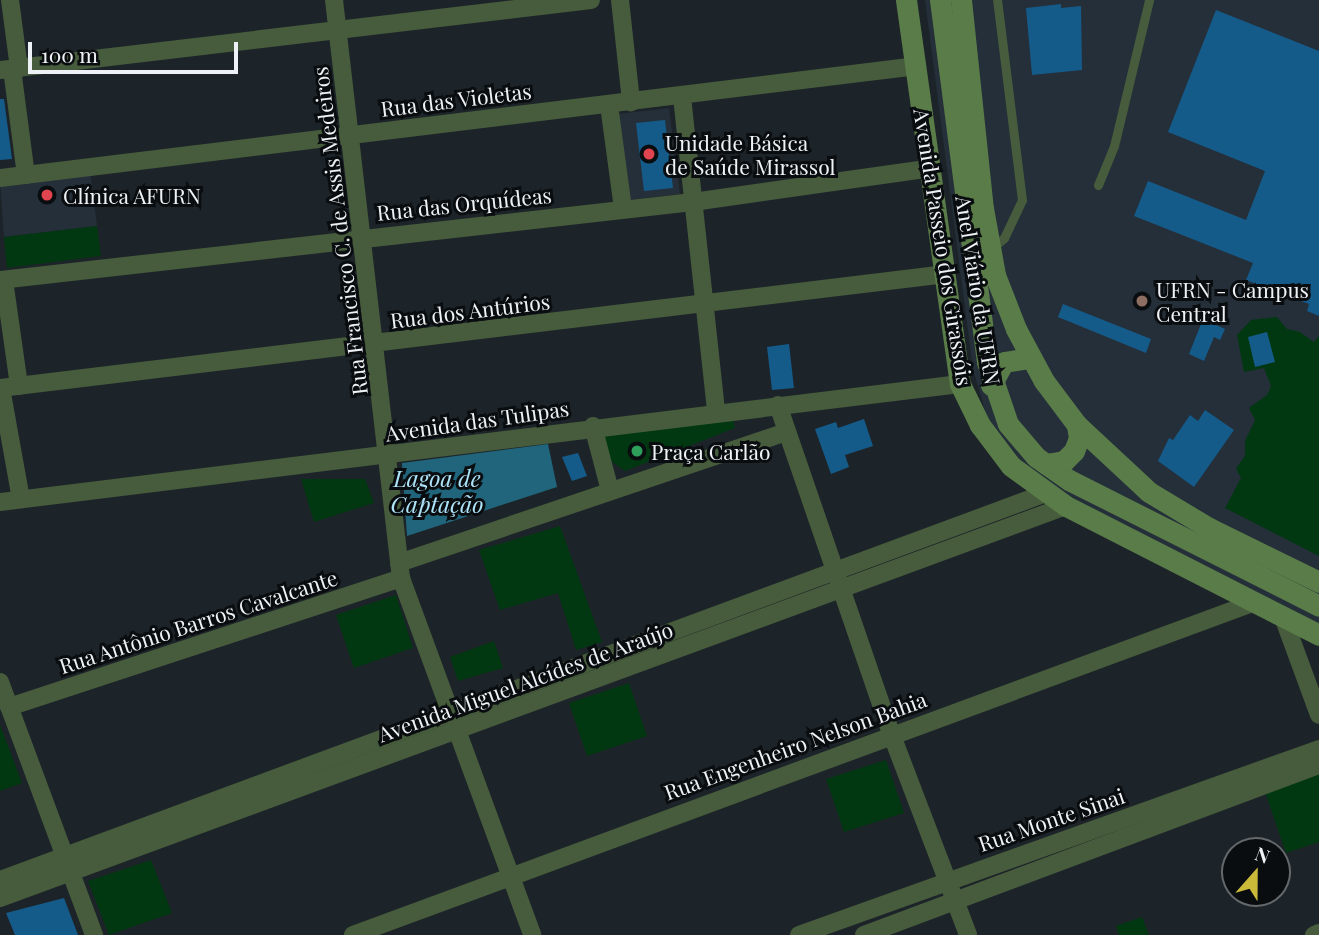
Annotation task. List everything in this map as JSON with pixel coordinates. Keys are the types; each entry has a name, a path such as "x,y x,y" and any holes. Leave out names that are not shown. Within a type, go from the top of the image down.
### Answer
{"main road":[{"name":"Avenida Passeio dos Girassóis","path":"906,0 932,168 960,384 998,452 1046,493 1066,506 1319,635"},
{"name":"Anel Viário da UFRN","path":"940,0 991,385 1008,424 1046,464 1094,493 1319,606"},
{"name":"Anel Viário da UFRN","path":"961,0 990,249 1006,304 1030,358 1076,425 1121,470 1178,511 1319,582"},
{"path":"991,385 1004,362 1030,358"},
{"path":"1046,464 1064,461 1074,452 1079,438 1076,425"}],"street":[{"path":"10,0 10,69 26,175"},
{"name":"Rua Francisco C. de Assis Medeiros","path":"334,0 364,237 400,571 532,935"},
{"path":"10,69 591,0"},
{"path":"620,0 631,102"},
{"name":"Rua das Violetas","path":"0,178 352,134 682,97 916,66"},
{"path":"682,97 716,411"},
{"path":"609,105 623,209"},
{"name":"Rua das Orquídeas","path":"2,280 364,237 693,202 932,168"},
{"name":"Rua dos Antúrios","path":"7,387 376,345 946,274"},
{"path":"2,280 7,387 20,499"},
{"name":"Avenida das Tulipas","path":"0,502 389,456 593,426 960,384"},
{"path":"778,404 785,432 891,733 968,935"},
{"path":"593,426 610,491"},
{"name":"Rua Antônio Barros Cavalcante","path":"9,707 400,571 610,491 785,432"},
{"name":"Avenida Miguel Alcídes de Araújo","path":"0,880 449,711 1046,493"},
{"name":"Avenida Miguel Alcídes de Araújo","path":"0,898 1066,506"},
{"name":"Rua Engenheiro Nelson Bahia","path":"353,935 891,733 1255,602"},
{"path":"1283,617 1319,715"},
{"path":"0,682 94,935"},
{"name":"Rua Monte Sinai","path":"799,935 1319,749"},
{"name":"Rua Monte Sinai","path":"864,935 1319,765"},
{"path":"1314,935 1319,933"}],"lane":[{"path":"990,249 1004,238 1022,200 997,0"},
{"path":"1098,184 1114,146 1149,0"}],"shaded area":[{"name":"UFRN - Campus Central","path":"925,0 1319,0 1319,629 1042,484 991,431 973,369"},
{"name":"Unidade Básica de Saúde Mirassol","path":"669,108 680,194 629,200 618,114"},
{"name":"Clínica AFURN","path":"90,171 97,226 4,237 0,181"}],"green space":[{"path":"97,226 101,256 7,268 4,237"},
{"path":"1277,317 1287,329 1300,332 1314,342 1319,336 1319,556 1225,508 1241,478 1236,468 1245,456 1245,441 1255,420 1249,408 1267,395 1271,386 1264,368 1244,372 1237,335 1251,320"},
{"path":"733,418 735,428 625,471 604,456 601,436"},
{"path":"301,479 365,479 374,503 314,522"},
{"path":"560,526 602,642 576,650 558,593 500,610 479,550"},
{"path":"396,595 413,648 354,668 336,615"},
{"path":"494,641 503,668 458,681 450,657"},
{"path":"629,683 647,736 587,756 569,703"},
{"path":"0,725 22,783 0,791"},
{"path":"886,760 904,813 844,832 826,779"},
{"path":"1319,773 1319,842 1291,851 1291,837 1280,837 1265,792"},
{"path":"151,860 172,913 109,935 88,881"},
{"path":"1142,917 1149,935 1119,935 1116,926"}],"water":[{"name":"Lagoa de Captação","path":"548,444 557,487 407,536 402,463"}],"building":[{"path":"1061,4 1061,8 1081,6 1082,70 1032,75 1026,8"},
{"path":"1216,10 1319,51 1319,316 1307,311 1309,304 1246,280 1253,263 1134,216 1148,181 1246,220 1265,171 1168,132"},
{"path":"0,99 4,99 12,159 0,160"},
{"path":"665,120 673,188 644,191 636,123"},
{"path":"1063,304 1151,339 1146,353 1058,317"},
{"path":"1203,319 1225,329 1220,340 1214,337 1204,361 1189,354"},
{"path":"1267,332 1275,362 1255,367 1248,337"},
{"path":"789,344 794,388 772,390 767,347"},
{"path":"1205,410 1234,430 1194,487 1158,461 1169,438 1173,440 1190,415 1198,421"},
{"path":"864,419 873,446 845,455 849,467 831,474 815,429 836,422 838,428"},
{"path":"578,453 587,476 572,481 562,457"},
{"path":"64,898 78,935 15,935 6,913"}],"place":[{"name":"Unidade Básica de Saúde Mirassol","path":"649,154"},
{"name":"Clínica AFURN","path":"47,195"},
{"name":"UFRN - Campus Central","path":"1142,301"},
{"name":"Praça Carlão","path":"637,451"}]}
